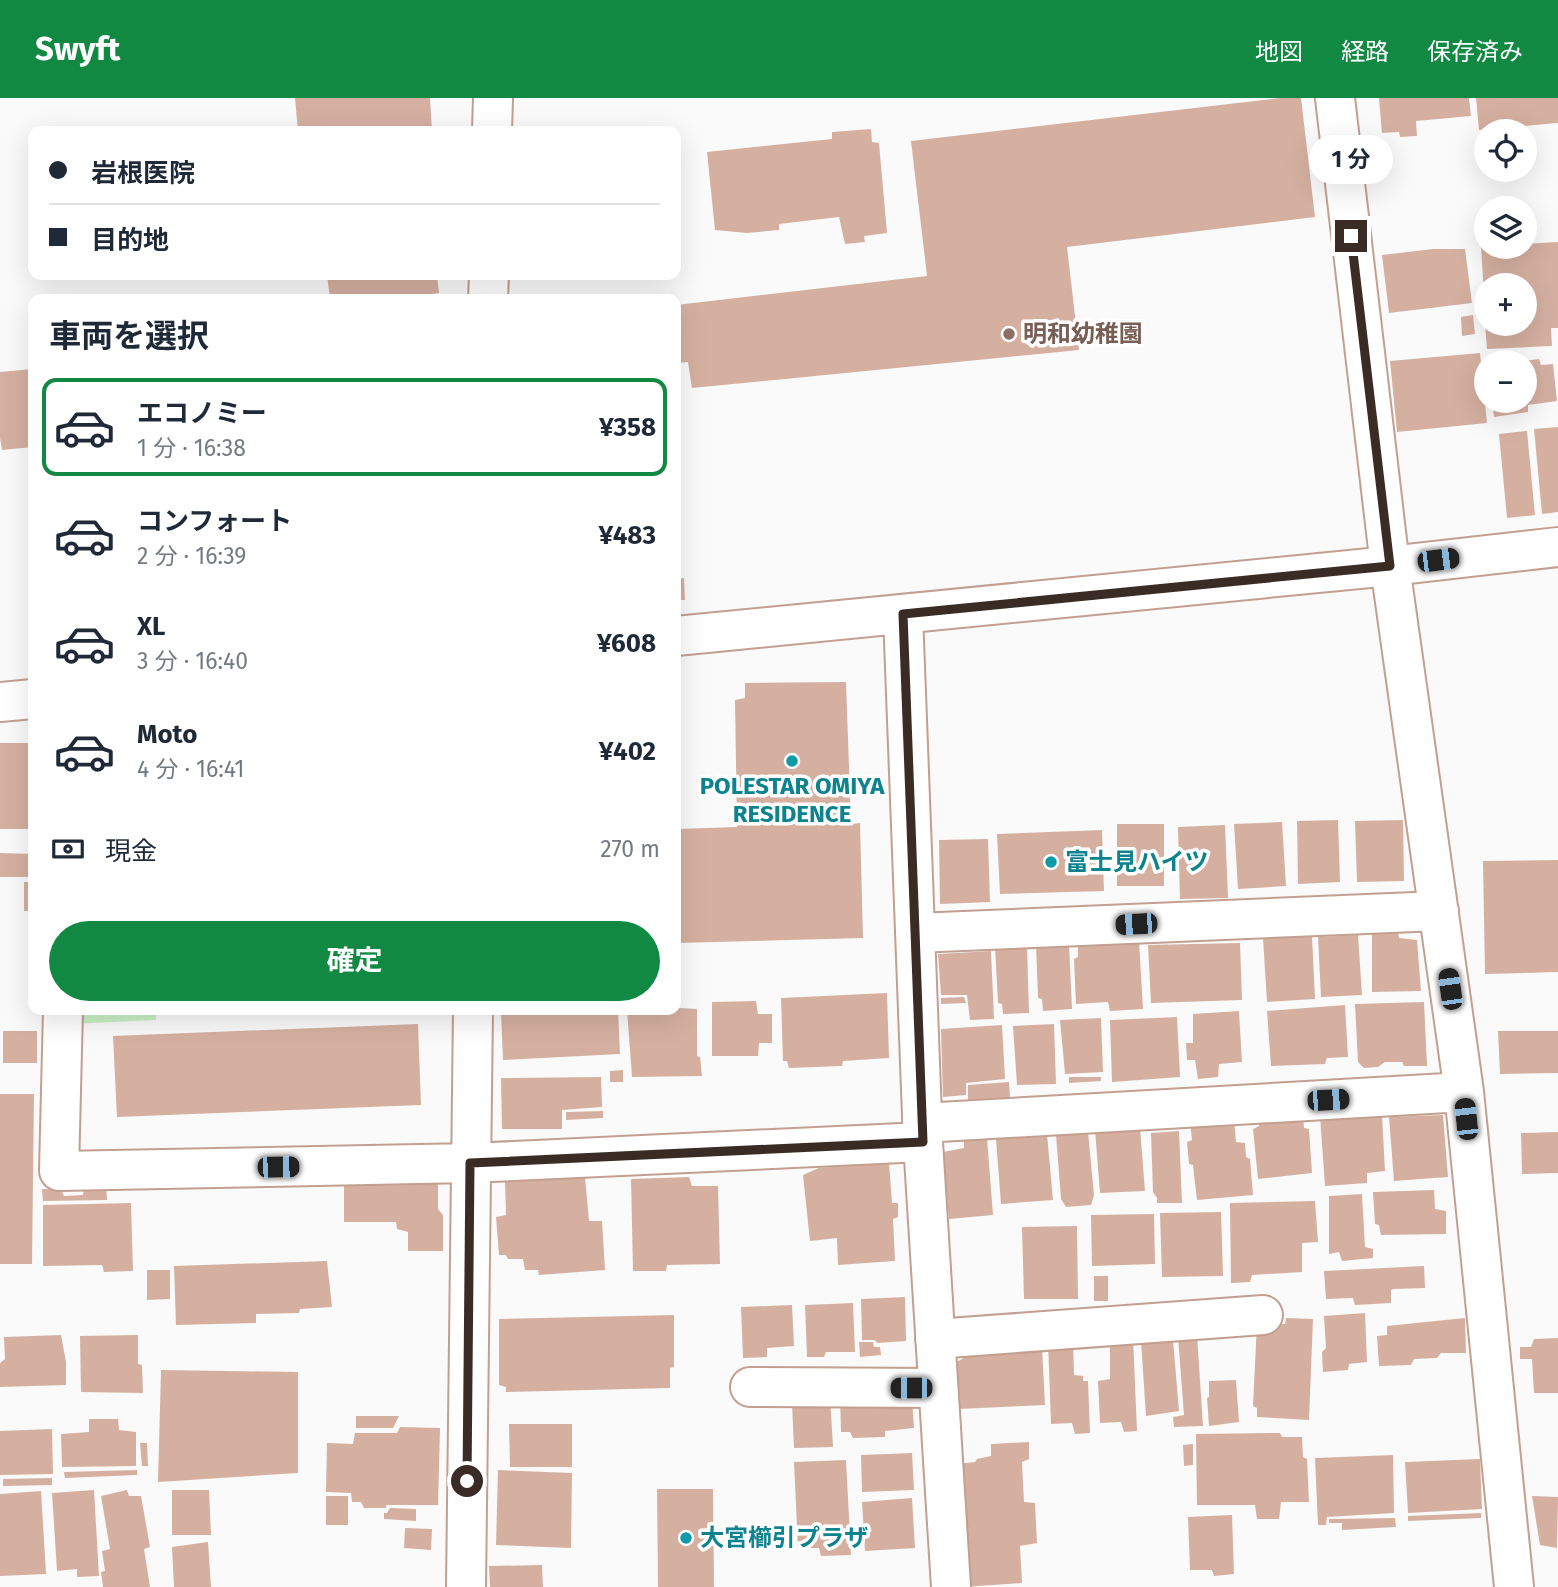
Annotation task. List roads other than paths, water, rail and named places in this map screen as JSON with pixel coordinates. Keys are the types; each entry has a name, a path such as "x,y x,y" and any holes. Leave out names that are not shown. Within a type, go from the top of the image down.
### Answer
{"street":[{"path":"492,126 493,98"},
{"path":"1335,98 1390,566 1464,1092 1514,1587"},
{"path":"681,636 1558,547"},
{"path":"903,614 922,1133 951,1587"},
{"path":"0,702 28,699"},
{"path":"915,933 1439,911"},
{"path":"63,1015 59,1171 470,1163 922,1133 1464,1092"},
{"path":"466,1587 473,1015"},
{"path":"935,1339 1263,1315"},
{"path":"750,1387 938,1388"}],"place":[{"name":"明和幼稚園","path":"1009,334"},
{"name":"POLESTAR OMIYA RESIDENCE","path":"792,761"},
{"name":"富士見ハイツ","path":"1051,862"},
{"name":"大宮櫛引プラザ","path":"686,1538"}]}
